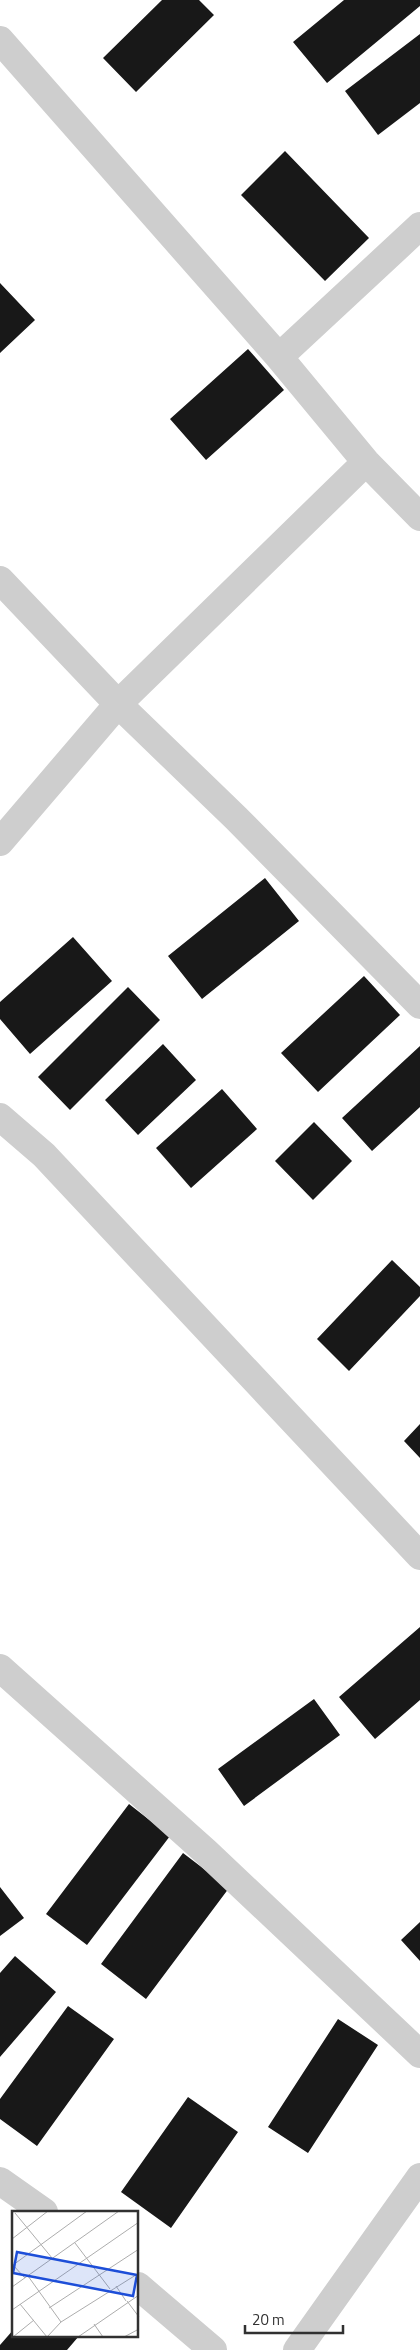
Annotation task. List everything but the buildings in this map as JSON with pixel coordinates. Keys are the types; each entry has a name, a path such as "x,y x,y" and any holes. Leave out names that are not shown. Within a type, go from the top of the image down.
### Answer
{"street":[{"path":"0,40 279,357 366,462 420,517"},
{"path":"279,357 420,226"},
{"path":"0,842 118,704 366,462"},
{"path":"0,580 118,704 236,818 420,1005"},
{"path":"0,1116 44,1155 420,1556"},
{"path":"0,1668 206,1852 420,2054"},
{"path":"297,2350 420,2177"},
{"path":"0,2181 43,2211"},
{"path":"139,2287 213,2350"}]}
